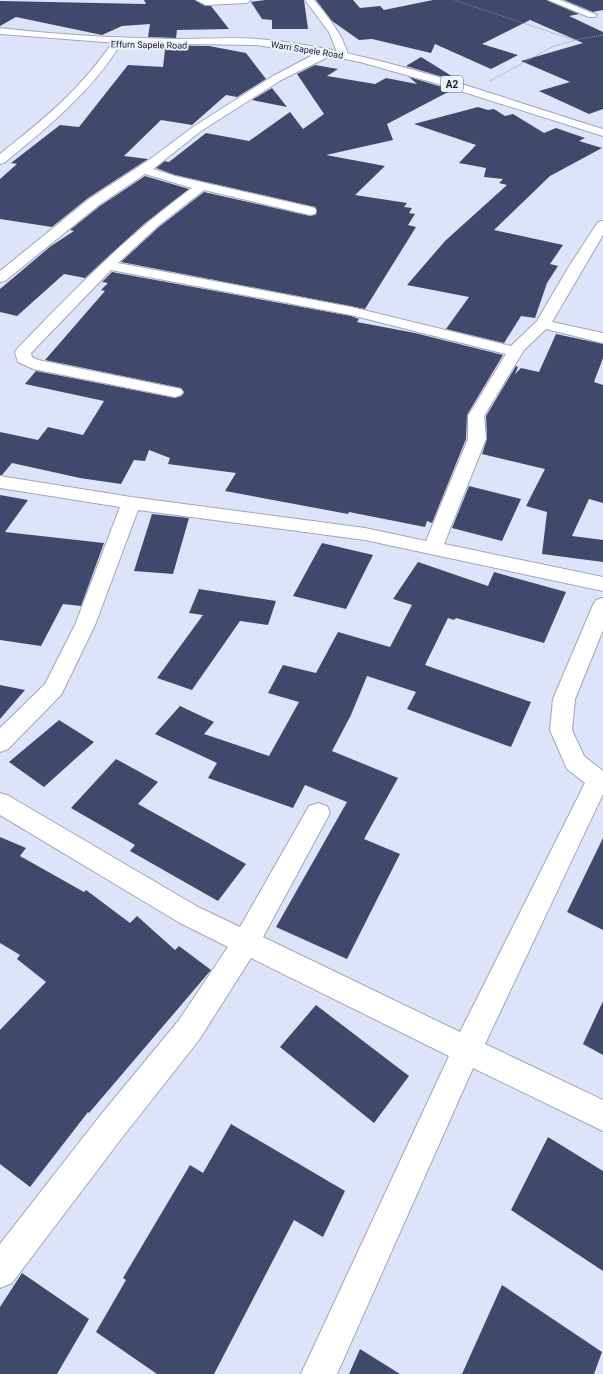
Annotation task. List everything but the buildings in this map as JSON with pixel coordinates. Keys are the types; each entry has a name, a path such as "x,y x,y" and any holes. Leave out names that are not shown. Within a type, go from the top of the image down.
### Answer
{"main road":[{"path":"200,0 206,2 247,0"},
{"path":"309,0 341,42 343,55"},
{"path":"552,0 592,15"},
{"name":"Warri Sapele Road","path":"0,31 51,37 147,43 276,44 330,52 384,64 471,90 603,133"},
{"name":"Effurn Sapele Road","path":"0,37 34,41 115,45 147,43 190,46 298,47"},
{"path":"0,160 88,85 106,62 115,45"},
{"path":"190,46 203,50 230,52"},
{"path":"0,278 94,202 251,93 310,60 330,52"},
{"path":"281,55 310,60"},
{"path":"142,169 171,179 310,211"},
{"path":"175,392 33,364 24,359 23,352 107,265 177,203 202,186"},
{"path":"433,548 477,439 476,416 518,347 543,324 575,268 603,225"},
{"path":"107,265 351,311 515,352"},
{"path":"543,324 603,338"},
{"path":"0,482 131,503 365,534 603,584"},
{"path":"0,743 53,689 86,626 131,503"},
{"path":"319,1374 467,1050 600,782 575,762 561,730 564,698 603,605"},
{"path":"0,803 189,915 603,1116"},
{"path":"0,1271 110,1128 189,1030 246,942 318,814"}],"path":[{"path":"454,0 575,40"},
{"path":"471,90 552,47 575,40 603,35"}]}
